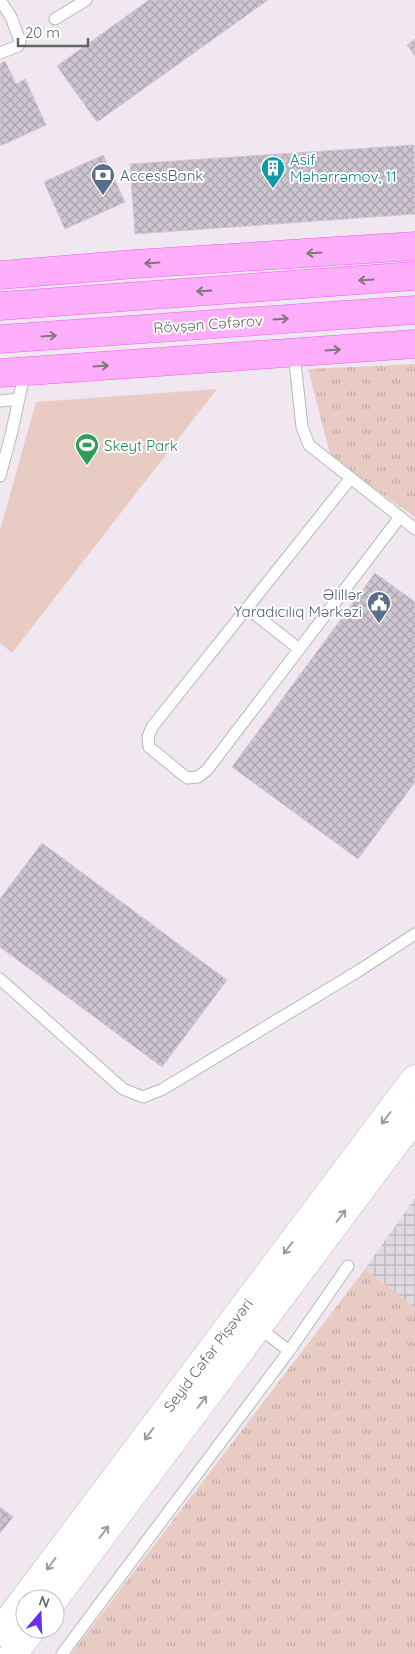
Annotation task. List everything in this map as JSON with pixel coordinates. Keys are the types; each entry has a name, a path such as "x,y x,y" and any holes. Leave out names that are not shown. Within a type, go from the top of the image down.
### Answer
{"main road":[{"path":"0,274 415,246"},
{"path":"0,306 415,276"},
{"name":"Rövşən Cəfərov","path":"0,339 415,310"},
{"path":"12,372 415,344"}],"street":[{"name":"Seyid Cəfər Pişəvəri","path":"0,1632 415,1079"},
{"name":"Seyid Cəfər Pişəvəri","path":"62,1589 415,1117"},
{"path":"13,1654 24,1639"}],"lane":[{"path":"0,0 11,17 20,40 18,46 0,53"},
{"path":"55,19 86,0"},
{"path":"294,353 302,427 309,445 415,528"},
{"path":"0,476 19,400 12,372"},
{"path":"0,401 19,400"},
{"path":"350,479 152,727 148,737 149,747 187,778 198,777 207,770 400,517"},
{"path":"247,608 299,649"},
{"path":"0,979 122,1089 143,1097 171,1084 360,970 415,934"},
{"path":"62,1654 290,1350 348,1266"},
{"path":"258,1327 290,1350"}],"shaded area":[{"path":"415,1198 415,1308 365,1269"}],"green space":[{"path":"415,364 415,517 331,458 308,369"},
{"name":"Skeyt Park","path":"217,389 12,653 0,643 0,530 36,402"},
{"path":"365,1269 415,1308 415,1654 71,1654"}],"building":[{"path":"149,0 268,0 97,122 57,66"},
{"path":"415,39 415,56 407,45"},
{"path":"5,61 16,84 25,79 46,125 0,146 0,64"},
{"name":"Asif Məhərrəmov, 11","path":"414,145 415,214 135,234 130,164"},
{"path":"103,155 125,202 65,229 44,182"},
{"path":"375,573 415,602 415,782 358,859 232,767"},
{"path":"42,843 227,980 162,1067 0,947 0,899"},
{"path":"0,1507 13,1517 0,1533"}],"place":[{"name":"Asif Məhərrəmov, 11","path":"273,189"},
{"name":"AccessBank","path":"103,196"},
{"name":"Skeyt Park","path":"87,466"},
{"name":"Əlillər Yaradıcılıq Mərkəzi","path":"379,624"}]}
